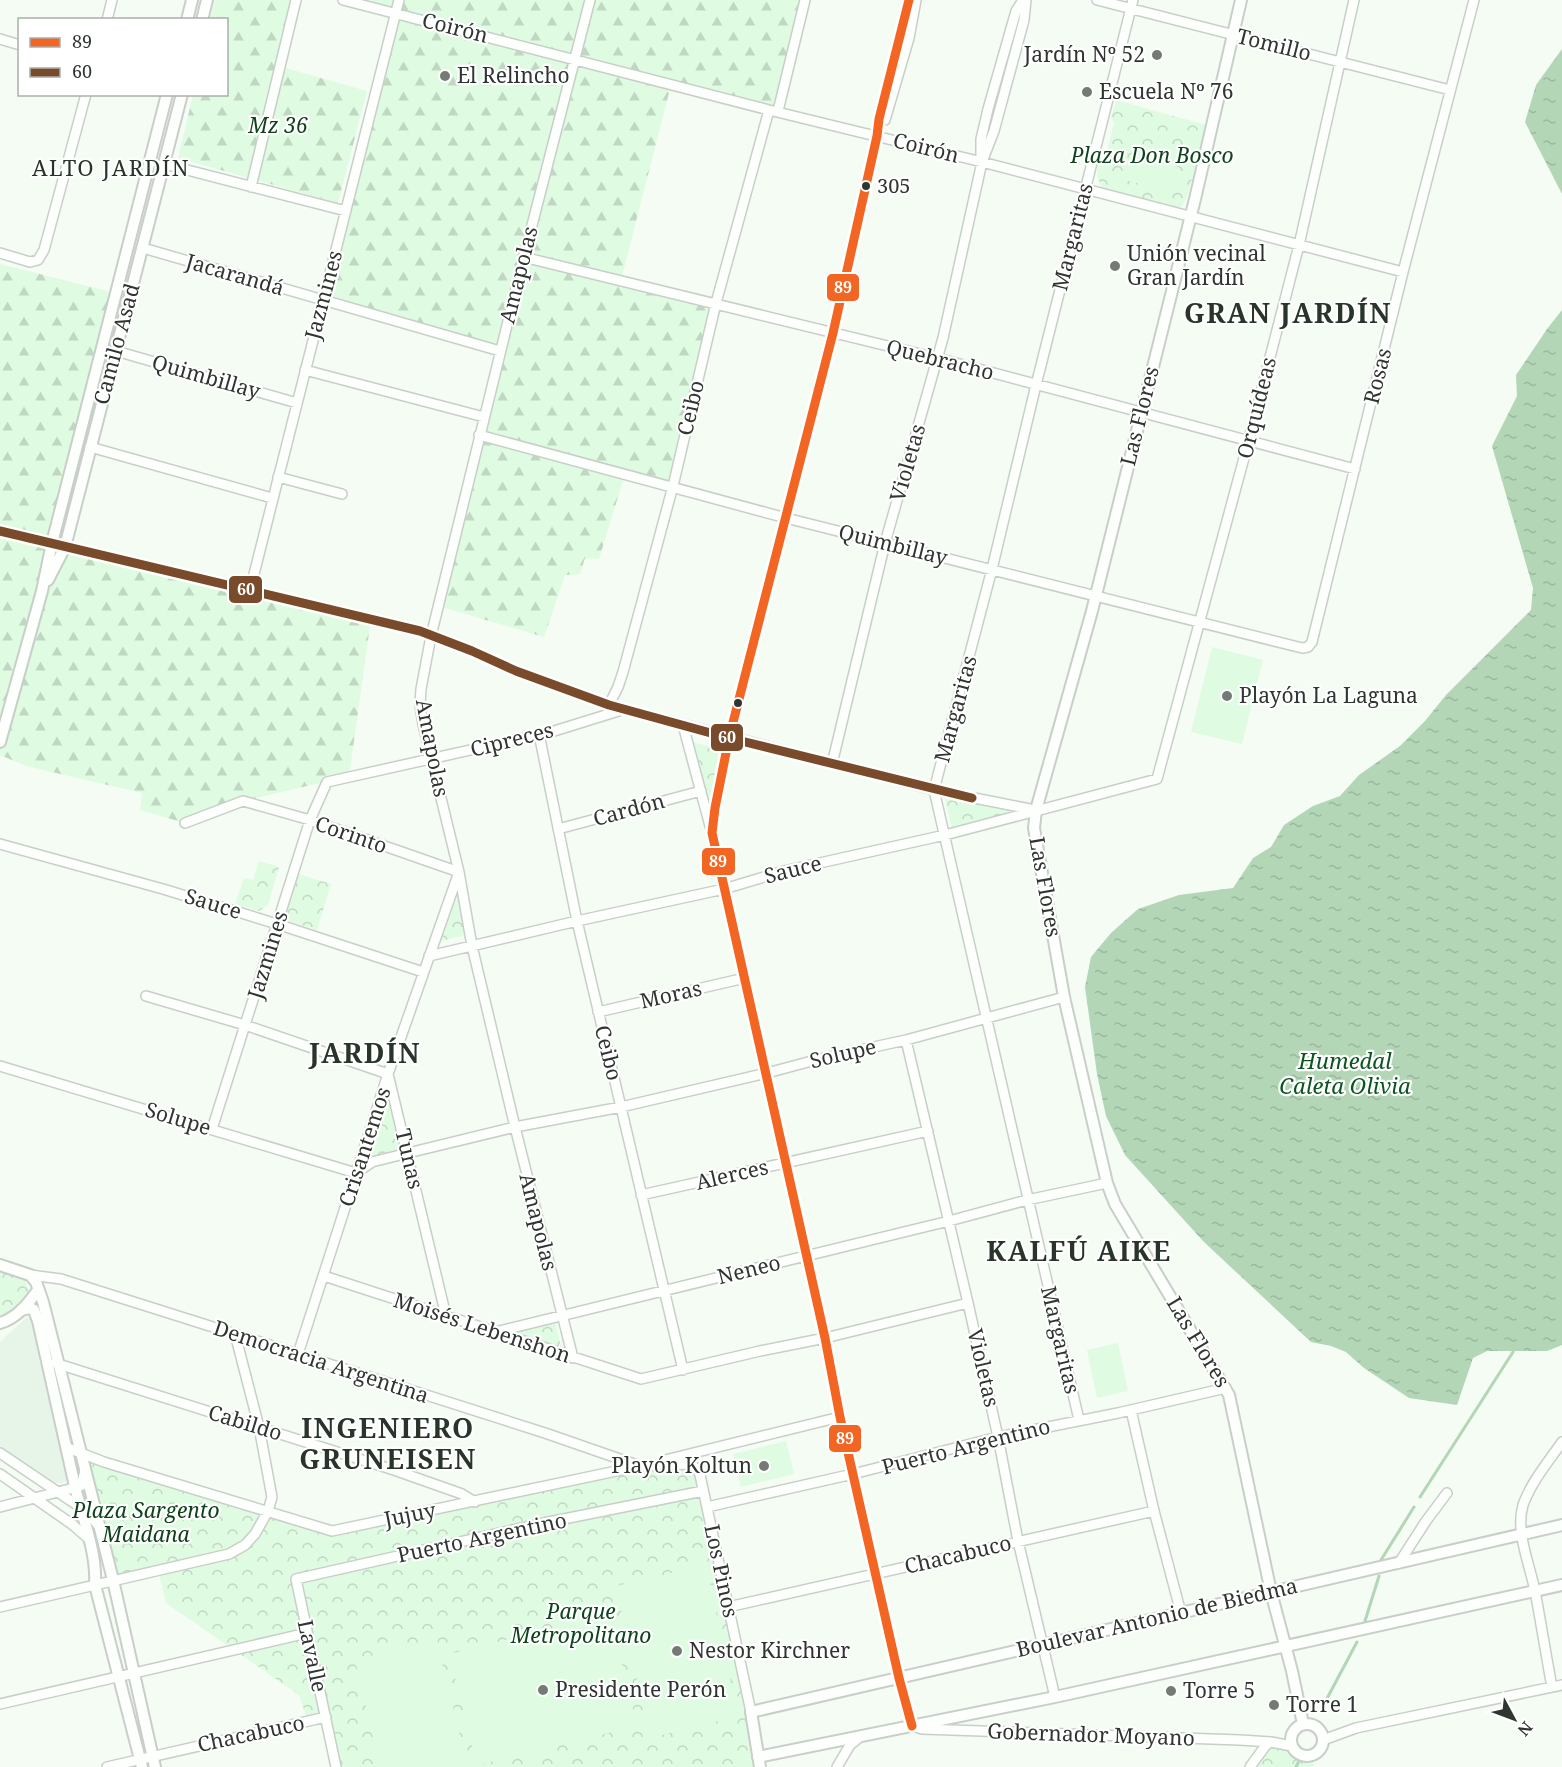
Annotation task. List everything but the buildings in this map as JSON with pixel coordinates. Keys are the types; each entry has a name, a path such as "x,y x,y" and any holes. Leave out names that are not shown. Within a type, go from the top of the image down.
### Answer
{"street":[{"path":"108,18 112,0"},
{"path":"188,18 192,0"},
{"path":"202,18 207,0"},
{"path":"251,187 296,0"},
{"name":"Coirón","path":"343,0 1191,215 1403,272"},
{"name":"Jazmines","path":"250,590 399,0"},
{"name":"Amapolas","path":"573,1358 472,946 459,872 420,705 431,636 479,435 590,0"},
{"name":"Ceibo","path":"609,705 623,672 672,486 716,303 805,0"},
{"path":"712,833 729,738 833,333 879,119 909,0"},
{"path":"877,136 885,118 909,38 916,0"},
{"name":"Violetas","path":"832,764 885,543 938,358 981,162 994,130 1024,20 1024,0"},
{"name":"Tomillo","path":"1097,0 1132,4 1232,34 1450,90"},
{"name":"Las Flores","path":"1241,0 1142,412 1096,596 1036,810 1034,828 1064,997 1107,1183 1115,1204 1226,1388 1232,1405 1271,1592 1303,1724"},
{"name":"Orquídeas","path":"1157,778 1249,440 1299,245 1354,0"},
{"name":"Rosas","path":"1308,647 1312,642 1403,272 1474,0"},
{"name":"Margaritas","path":"1079,1420 934,790 992,569 1132,4"},
{"path":"0,39 18,44"},
{"path":"0,254 30,262 38,260 44,250 85,96"},
{"name":"Camilo Asad","path":"0,742 42,591 52,543 166,96"},
{"name":"Camilo Asad","path":"42,591 65,547 181,96"},
{"path":"164,164 346,211"},
{"name":"Jacarandá","path":"143,248 500,351"},
{"name":"Quebracho","path":"523,257 938,358 1355,469"},
{"name":"Quimbillay","path":"116,351 297,403"},
{"path":"305,370 484,417"},
{"name":"Quimbillay","path":"479,435 786,518 1302,648 1308,647"},
{"path":"90,447 272,498"},
{"path":"278,477 342,494"},
{"path":"0,531 420,631 516,671 609,705 934,790 1036,810"},
{"name":"Cipreces","path":"327,782 539,735 626,709"},
{"path":"683,725 712,833 825,1338 875,1574 912,1726"},
{"name":"Ceibo","path":"539,735 577,921 683,1370"},
{"name":"Sauce","path":"429,956 724,889 784,871 945,835 1157,778"},
{"name":"Jazmines","path":"212,1129 310,820 327,782"},
{"name":"Cardón","path":"558,829 701,792"},
{"name":"Corinto","path":"185,823 243,801 310,820 459,872"},
{"name":"Sauce","path":"0,844 163,889 423,972"},
{"name":"Crisantemos","path":"298,1354 388,1074 459,872"},
{"name":"Moras","path":"598,1012 745,978"},
{"path":"146,996 245,1025 388,1074"},
{"name":"Solupe","path":"0,1066 356,1173 372,1162 408,1153 515,1127 621,1107 906,1040 1064,997"},
{"name":"Violetas","path":"906,1040 968,1304 998,1437 1018,1542 1055,1697"},
{"name":"Tunas","path":"388,1074 446,1316"},
{"name":"Alerces","path":"641,1195 928,1131"},
{"name":"Neneo","path":"495,1332 1027,1200 1107,1183"},
{"name":"Democracia Argentina","path":"0,1265 30,1275 61,1279 545,1433 640,1466"},
{"path":"30,1275 36,1282 59,1364 113,1580 153,1761"},
{"name":"Moisés Lebenshon","path":"324,1276 641,1379 683,1370"},
{"path":"0,1323 10,1320 38,1290 61,1279"},
{"path":"683,1370 968,1304"},
{"path":"21,1310 30,1308 36,1315 89,1539 96,1572 95,1585 141,1763"},
{"path":"0,1607 229,1554 249,1541 271,1504 271,1489 259,1427 236,1334"},
{"name":"Cabildo","path":"47,1359 394,1470 462,1494 475,1502"},
{"name":"Puerto Argentino","path":"707,1507 853,1474 998,1437 1226,1388"},
{"path":"1131,1410 1154,1512 1181,1613"},
{"name":"Jujuy","path":"68,1448 104,1462 332,1531 640,1466 840,1417"},
{"path":"1323,1740 1356,1728 1557,1686 1522,1533 1523,1506 1562,1442"},
{"path":"0,1453 80,1507 98,1525"},
{"name":"Los Pinos","path":"640,1466 690,1464 697,1469 751,1712 759,1762"},
{"path":"0,1507 76,1488 83,1483 85,1471"},
{"path":"0,1473 89,1539"},
{"name":"Puerto Argentino","path":"296,1579 539,1524 703,1491"},
{"path":"1399,1563 1447,1493"},
{"name":"Chacabuco","path":"728,1607 1154,1512"},
{"name":"Boulevar Antonio de Biedma","path":"751,1712 1562,1525"},
{"name":"Lavalle","path":"296,1579 336,1767"},
{"path":"759,1762 861,1736 1055,1697 1562,1585"},
{"path":"0,1704 307,1633"},
{"name":"Chacabuco","path":"107,1767 153,1761 326,1717"},
{"path":"1303,1724 1315,1725 1323,1740 1320,1750 1311,1755 1302,1755 1292,1746 1292,1732 1303,1724"},
{"name":"Gobernador Moyano","path":"912,1726 922,1729 1271,1742 1292,1746"},
{"path":"837,1767 850,1745 861,1736"},
{"path":"1250,1767 1266,1745 1271,1742"},
{"path":"1311,1755 1314,1767"}],"shaded area":[{"path":"27,1317 33,1319 39,1344 36,1345 60,1448 64,1448 68,1467 68,1480 61,1484 53,1482 0,1447 0,1342"}],"green space":[{"name":"Mz 36","path":"215,0 291,0 275,65 367,91 338,203 178,158 193,96 228,96 228,18 210,18"},
{"path":"343,0 805,0 778,111 671,85 621,280 716,303 673,486 625,474 599,559 585,558 580,574 565,575 544,637 438,606 500,351 322,300 396,13"},
{"name":"Plaza Don Bosco","path":"1116,100 1206,125 1188,194 1179,208 1107,191 1101,187 1097,175 1099,165 1104,164 1114,123 1111,118"},
{"path":"1132,156 1179,167 1173,192 1125,180"},
{"path":"0,264 115,293 52,543 371,619 349,776 243,801 185,823 140,810 142,793 26,766 0,755"},
{"name":"Playón La Laguna","path":"1212,647 1263,660 1242,744 1191,732"},
{"path":"693,742 722,750 711,809"},
{"path":"944,794 1022,809 952,829"},
{"path":"259,861 279,867 268,905 259,911 235,904 244,878 253,880"},
{"path":"295,873 331,884 317,930 289,921 283,912"},
{"path":"457,897 465,935 441,941"},
{"path":"388,1093 403,1148 376,1155 365,1162"},
{"path":"0,1269 24,1278 30,1293 13,1310 0,1316"},
{"path":"555,1322 562,1350 512,1333"},
{"path":"1118,1343 1128,1391 1097,1398 1087,1350"},
{"name":"Playón Koltun","path":"786,1441 794,1474 741,1487 733,1454"},
{"name":"Parque Metropolitano","path":"81,1452 332,1531 640,1466 697,1469 760,1767 336,1767 326,1718 308,1721 299,1695 166,1603 158,1569 113,1580"},
{"name":"Nestor Kirchner","path":"706,1565 738,1716 650,1738 616,1586"},
{"name":"Presidente Perón","path":"610,1614 637,1726 477,1765 449,1654"},
{"path":"436,1639 468,1767 380,1767 355,1660"},
{"path":"1266,1745 1292,1746 1302,1755 1311,1756 1314,1767 1250,1767"}],"water":[{"path":"1562,49 1562,194 1525,122 1536,85"},
{"name":"Humedal Caleta Olivia","path":"1562,310 1562,1345 1547,1351 1487,1351 1473,1358 1457,1405 1409,1398 1364,1368 1346,1352 1311,1342 1204,1242 1125,1155 1106,1116 1097,1074 1085,987 1091,957 1111,933 1138,909 1179,895 1233,888 1253,858 1271,847 1284,825 1313,806 1340,796 1359,775 1400,746 1425,721 1446,695 1531,610 1533,588 1492,446 1517,396 1516,375"}],"waterway":[{"path":"1420,1497 1513,1352"},
{"path":"1381,1560 1414,1507"},
{"path":"1365,1621 1379,1576"},
{"path":"1323,1706 1357,1642"},
{"path":"1296,1767 1299,1761"}],"transit line":[{"name":"89","path":"909,0 879,119 833,333 729,738 712,833 825,1338 840,1417 912,1726"},
{"name":"60","path":"0,531 420,631 516,671 609,705 729,738 972,798"}],"place":[{"name":"Jardín Nº 52","path":"1157,55"},
{"name":"El Relincho","path":"445,76"},
{"name":"Escuela Nº 76","path":"1087,92"},
{"name":"305","path":"866,186"},
{"name":"Unión vecinal Gran Jardín","path":"1115,266"},
{"name":"Playón La Laguna","path":"1227,696"},
{"name":"Playón Koltun","path":"764,1466"},
{"name":"Nestor Kirchner","path":"677,1651"},
{"name":"Presidente Perón","path":"543,1690"},
{"name":"Torre 5","path":"1171,1691"},
{"name":"Torre 1","path":"1274,1705"}],"district":[{"name":"ALTO JARDÍN","path":"111,168"},
{"name":"GRAN JARDÍN","path":"1288,314"},
{"name":"JARDÍN","path":"365,1054"},
{"name":"KALFÚ AIKE","path":"1079,1252"},
{"name":"INGENIERO GRUNEISEN","path":"388,1444"}],"park label":[{"name":"Plaza Sargento Maidana","path":"146,1523"}]}
